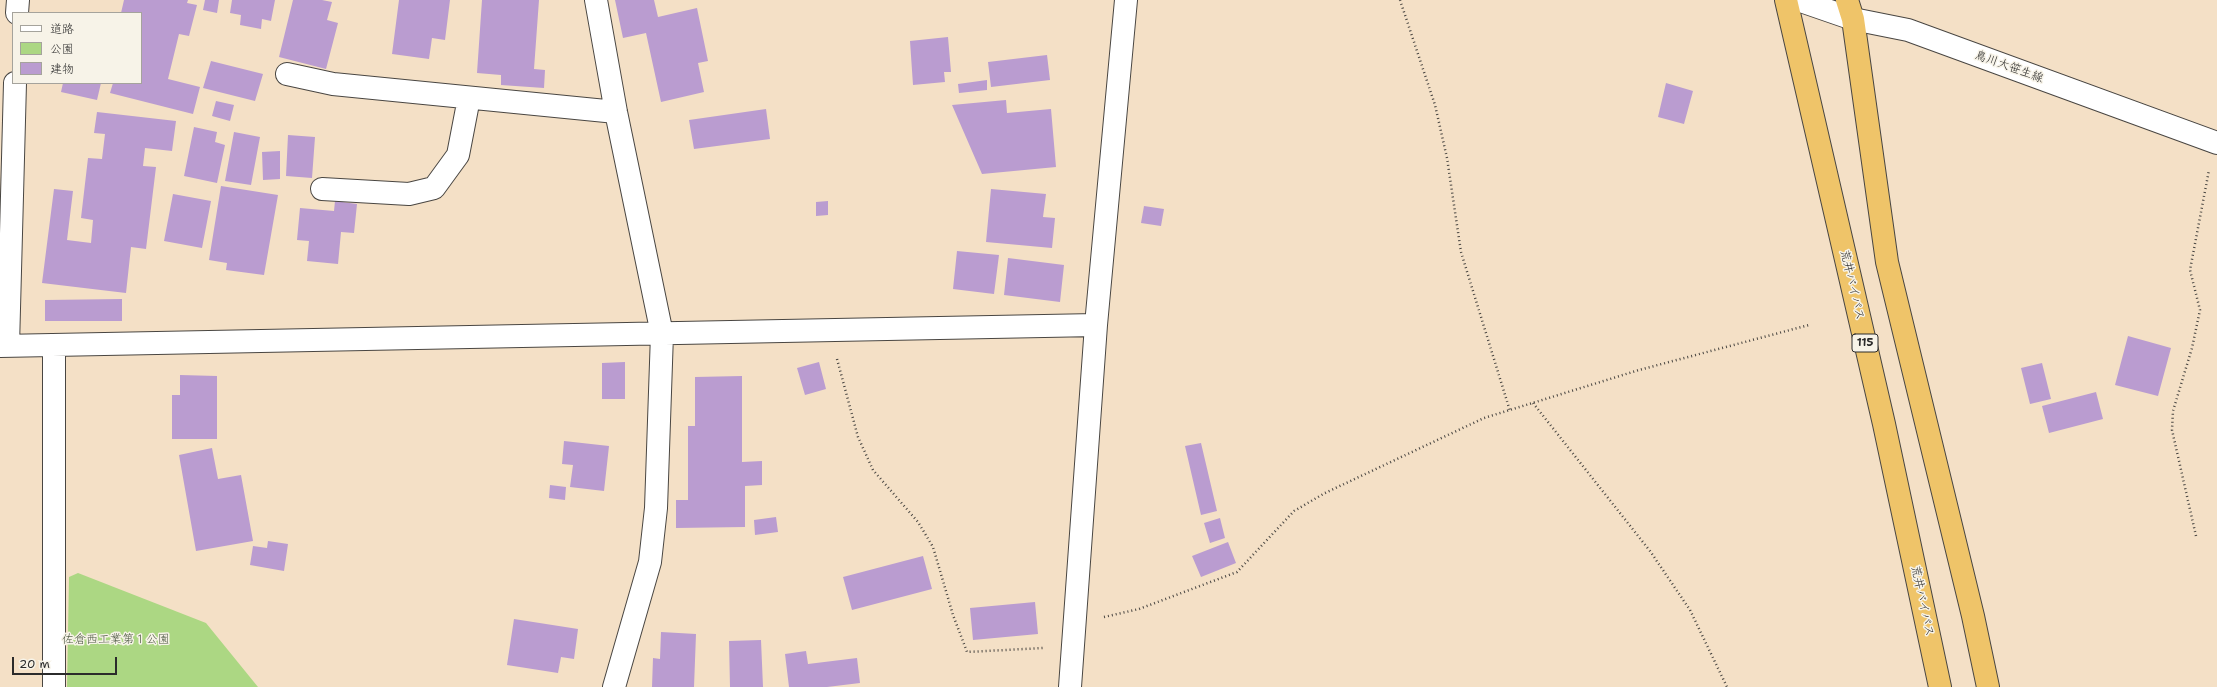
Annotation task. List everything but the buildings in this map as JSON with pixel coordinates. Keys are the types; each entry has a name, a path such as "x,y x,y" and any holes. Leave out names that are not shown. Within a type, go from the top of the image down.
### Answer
{"highway":[{"name":"荒井バイパス","path":"1786,0 1882,417 1940,687"},
{"path":"1850,10 1887,262 1971,609 1988,687"}],"street":[{"path":"17,12 18,0"},
{"path":"596,0 616,112 662,334 656,508 650,562 614,687"},
{"path":"1070,687 1096,325 1126,0"},
{"name":"鳥川大笹生線","path":"1798,0 1850,10 2215,143"},
{"path":"287,74 333,84 616,112"},
{"path":"15,84 4,346 1096,325"},
{"path":"322,189 409,194 434,188 458,155 469,98"},
{"path":"54,346 54,687"}],"path":[{"path":"1400,0 1435,105 1447,158 1461,252 1510,410"},
{"path":"2196,536 2172,430 2173,411 2181,380 2192,348 2200,310 2190,270 2215,143"},
{"path":"1074,624 1139,609 1237,572 1294,511 1325,493 1484,418 1639,370 1809,325"},
{"path":"830,330 858,437 873,470 918,522 933,547 952,615 967,652 1073,646"},
{"path":"1533,403 1650,551 1690,610 1727,687"}],"green space":[{"name":"佐倉西工業第１公園","path":"78,573 206,623 258,687 67,687 69,577"}]}
